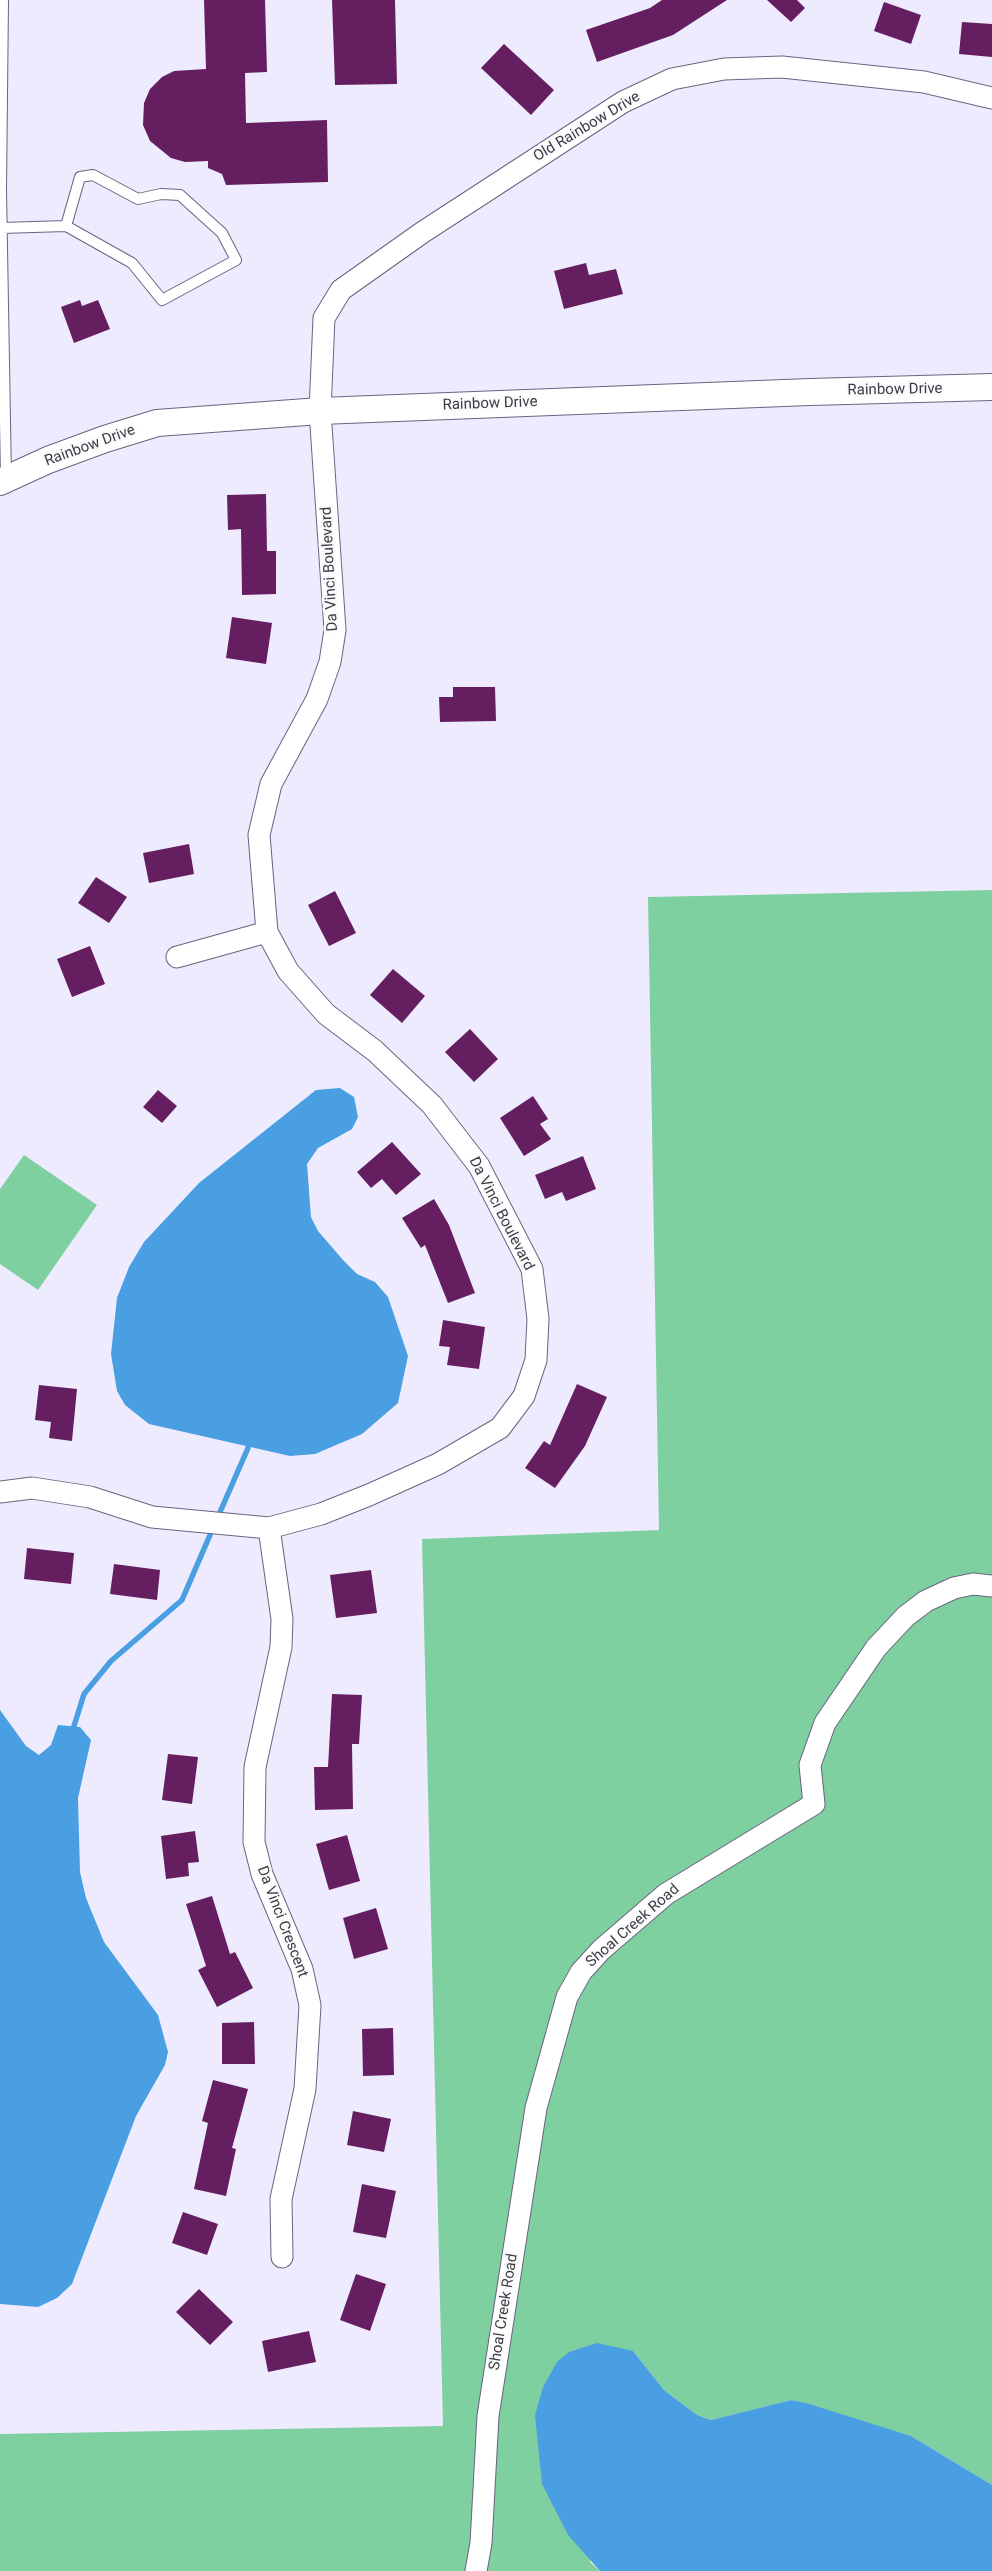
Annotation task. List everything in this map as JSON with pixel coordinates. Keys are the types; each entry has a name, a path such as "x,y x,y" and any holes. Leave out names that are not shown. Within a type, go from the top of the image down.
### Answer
{"street":[{"name":"Old Rainbow Drive","path":"320,411 324,318 341,290 423,232 615,108 672,79 724,69 782,67 924,82 992,98"},
{"name":"Rainbow Drive","path":"3,480 80,448 157,423 320,411 992,387"},
{"name":"Da Vinci Boulevard","path":"0,1492 32,1488 90,1497 152,1517 269,1528 321,1514 369,1495 438,1464 500,1428 524,1396 536,1360 538,1318 532,1269 479,1166 432,1105 375,1051 326,1014 288,971 267,932 259,835 271,784 317,699 330,662 335,630 320,411"},
{"path":"177,957 267,932"},
{"name":"Da Vinci Crescent","path":"269,1528 282,1619 282,1647 255,1767 254,1842 262,1874 302,1969 310,2006 305,2089 281,2199 282,2256"},
{"name":"Shoal Creek Road","path":"476,2571 481,2543 488,2416 536,2108 567,1997 581,1972 600,1950 666,1894 817,1810 810,1765 825,1723 876,1648 906,1616 926,1601 954,1588 973,1584 992,1586"}],"lane":[{"path":"3,0 1,228 3,480"},
{"path":"1,228 66,226 132,263 162,300 236,260 222,233 180,195 161,194 138,199 93,175 80,177 66,226"}],"green space":[{"path":"992,890 992,2485 911,2436 791,2400 711,2420 697,2415 664,2390 633,2351 590,2562 600,2571 0,2571 0,2434 443,2426 422,1539 659,1530 648,897"},
{"path":"24,1155 97,1205 38,1290 0,1264 0,1189"}],"water":[{"path":"340,1088 354,1097 358,1117 352,1129 318,1148 307,1164 311,1217 318,1231 343,1260 357,1274 375,1282 388,1297 408,1356 398,1403 362,1434 315,1454 290,1456 149,1424 125,1405 117,1391 111,1354 117,1298 129,1267 144,1242 199,1183 316,1090"},
{"path":"0,1710 26,1746 39,1755 51,1745 58,1725 80,1727 91,1740 78,1798 80,1872 86,1898 104,1942 158,2015 168,2052 165,2065 136,2116 72,2284 57,2298 38,2307 0,2304"},
{"path":"597,2343 633,2351 664,2390 697,2415 711,2420 791,2400 911,2436 992,2485 992,2571 600,2571 568,2535 542,2484 535,2415 543,2387 557,2362 569,2352"}],"building":[{"path":"204,0 265,0 267,72 245,73 246,123 327,120 328,182 226,185 222,174 208,168 208,161 185,162 171,158 150,141 143,125 144,103 150,89 162,77 174,71 206,69"},
{"path":"332,0 395,0 397,84 335,85"},
{"path":"662,0 727,0 673,35 597,62 586,30 650,8"},
{"path":"767,0 797,0 805,8 791,22"},
{"path":"884,2 921,15 911,44 874,31"},
{"path":"962,22 992,24 992,57 959,54"},
{"path":"504,44 554,90 531,115 481,68"},
{"path":"586,263 589,275 616,269 623,294 564,309 554,271"},
{"path":"80,300 82,306 98,300 110,329 74,343 61,307"},
{"path":"266,494 267,551 276,551 276,594 242,595 241,529 228,530 227,495"},
{"path":"232,617 272,623 266,664 226,658"},
{"path":"453,687 495,687 496,721 440,722 439,697 453,697"},
{"path":"189,844 194,874 149,883 143,853"},
{"path":"96,877 127,897 109,923 78,903"},
{"path":"335,891 356,933 329,946 308,905"},
{"path":"90,946 105,984 72,997 57,959"},
{"path":"393,969 425,996 402,1023 370,995"},
{"path":"470,1029 498,1059 474,1082 445,1052"},
{"path":"158,1090 177,1106 162,1123 143,1107"},
{"path":"533,1096 548,1119 540,1124 551,1139 524,1156 500,1118"},
{"path":"392,1142 421,1174 396,1195 382,1179 371,1188 357,1172"},
{"path":"583,1156 596,1189 566,1201 562,1192 545,1199 535,1175"},
{"path":"434,1199 449,1225 475,1293 448,1303 425,1245 421,1248 402,1218"},
{"path":"443,1320 485,1327 479,1369 447,1365 450,1347 439,1346"},
{"path":"577,1384 607,1397 585,1446 555,1488 525,1468 544,1441 550,1445"},
{"path":"39,1385 77,1389 72,1441 49,1438 51,1422 35,1420"},
{"path":"27,1548 74,1553 71,1584 24,1579"},
{"path":"114,1564 160,1570 157,1600 110,1594"},
{"path":"371,1570 377,1613 336,1618 330,1575"},
{"path":"332,1694 362,1695 359,1744 352,1744 353,1809 315,1810 314,1767 328,1767"},
{"path":"168,1754 198,1757 192,1804 162,1800"},
{"path":"195,1831 199,1862 188,1863 189,1876 166,1879 161,1836"},
{"path":"347,1835 360,1881 329,1890 316,1844"},
{"path":"212,1896 230,1954 235,1952 253,1988 217,2007 198,1970 206,1966 186,1904"},
{"path":"376,1908 388,1949 354,1959 343,1918"},
{"path":"254,2022 255,2064 222,2064 222,2023"},
{"path":"393,2028 394,2075 363,2076 362,2029"},
{"path":"213,2080 248,2089 232,2148 236,2149 226,2196 194,2189 208,2123 202,2121"},
{"path":"353,2111 391,2119 384,2152 347,2145"},
{"path":"362,2184 396,2191 386,2238 353,2232"},
{"path":"183,2212 218,2224 207,2255 172,2243"},
{"path":"356,2274 386,2284 370,2331 340,2320"},
{"path":"199,2289 233,2322 210,2345 176,2312"},
{"path":"309,2331 316,2362 268,2372 262,2341"}],"waterway":[{"path":"217,1519 248,1448"},
{"path":"74,1726 84,1694 111,1661 182,1600 213,1528"}]}
